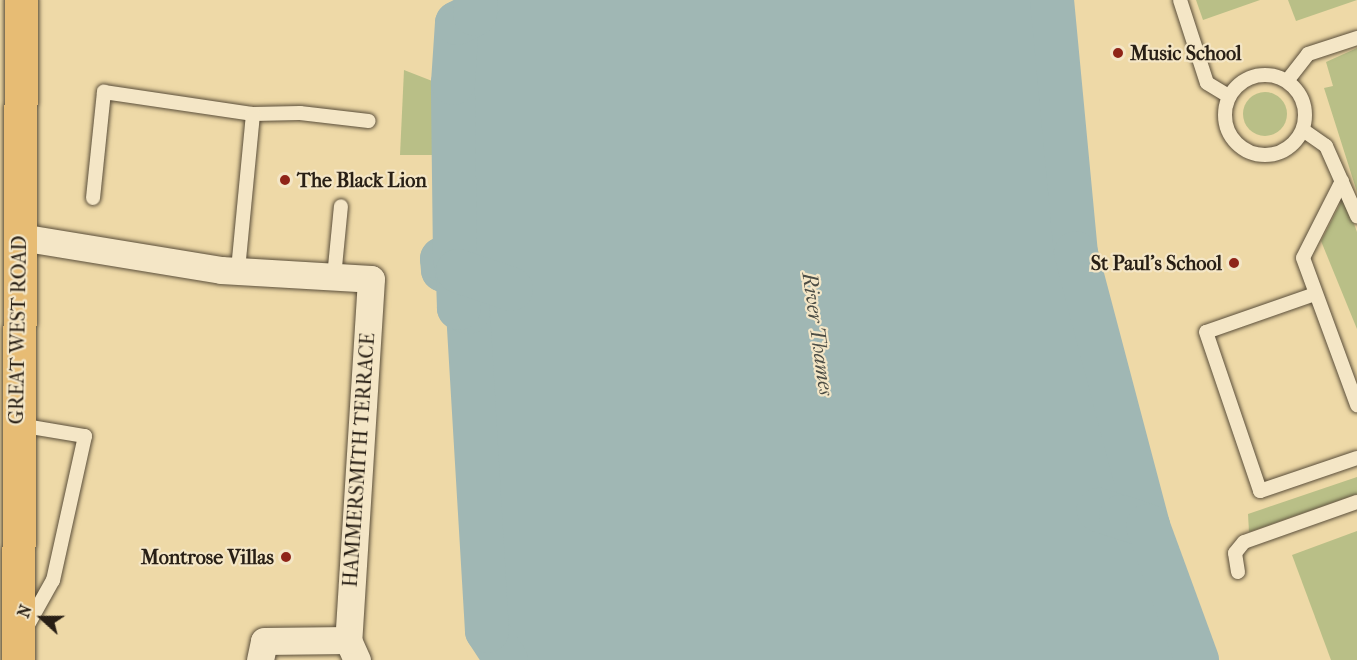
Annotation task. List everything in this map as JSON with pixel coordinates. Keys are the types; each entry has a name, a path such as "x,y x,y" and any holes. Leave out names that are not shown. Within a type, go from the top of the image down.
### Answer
{"highway":[{"name":"GREAT WEST ROAD","path":"18,652 17,425 21,0"}],"street":[{"path":"20,237 238,271 334,277"},
{"name":"HAMMERSMITH TERRACE","path":"334,277 371,279 353,650"},
{"path":"258,654 264,641 353,650"}],"lane":[{"path":"1180,0 1207,83 1229,96"},
{"path":"1287,81 1308,54 1357,38"},
{"path":"1262,75 1287,81 1304,103 1303,130 1296,141 1274,155 1248,153 1233,139 1224,121 1229,96 1238,85 1262,75"},
{"path":"93,198 104,92 253,114 300,113 369,121"},
{"path":"238,271 253,114"},
{"path":"1303,130 1326,146 1357,216"},
{"path":"1342,181 1303,258 1357,405"},
{"path":"334,277 341,206"},
{"path":"1315,294 1206,332 1260,491 1357,458"},
{"path":"17,425 85,436 53,580 18,652"},
{"path":"1238,572 1235,553 1244,542 1357,502"}],"green space":[{"path":"1196,0 1260,0 1203,20"},
{"path":"1288,0 1357,0 1296,21"},
{"path":"1357,48 1357,192 1324,88 1333,86 1326,62"},
{"path":"404,70 445,86 444,155 400,155"},
{"path":"1265,92 1274,93 1281,98 1286,105 1286,123 1281,130 1274,135 1265,136 1256,135 1249,130 1244,123 1243,114 1244,105 1249,98 1256,93"},
{"path":"1344,196 1357,232 1357,329 1321,241"},
{"path":"1357,477 1357,494 1249,532 1248,514"},
{"path":"1357,531 1357,660 1331,660 1292,555"}],"water":[{"name":"River Thames","path":"476,0 1052,0 1076,253 1148,526 1197,660 506,660 487,631 468,313 459,308 458,271 443,270 443,259 455,259 457,23 475,14"}],"waterway":[{"path":"459,271 443,270 442,259 455,259 453,83 457,23 475,14 476,0"},
{"path":"1052,0 1076,253 1148,526 1099,510"},
{"path":"506,660 487,631 468,312 459,308 458,271 511,289"},
{"path":"1121,517 1148,526 1197,660"}],"place":[{"name":"Music School","path":"1118,53"},
{"name":"The Black Lion","path":"285,180"},
{"name":"St Paul's School","path":"1234,263"},
{"name":"Montrose Villas","path":"286,557"}]}
